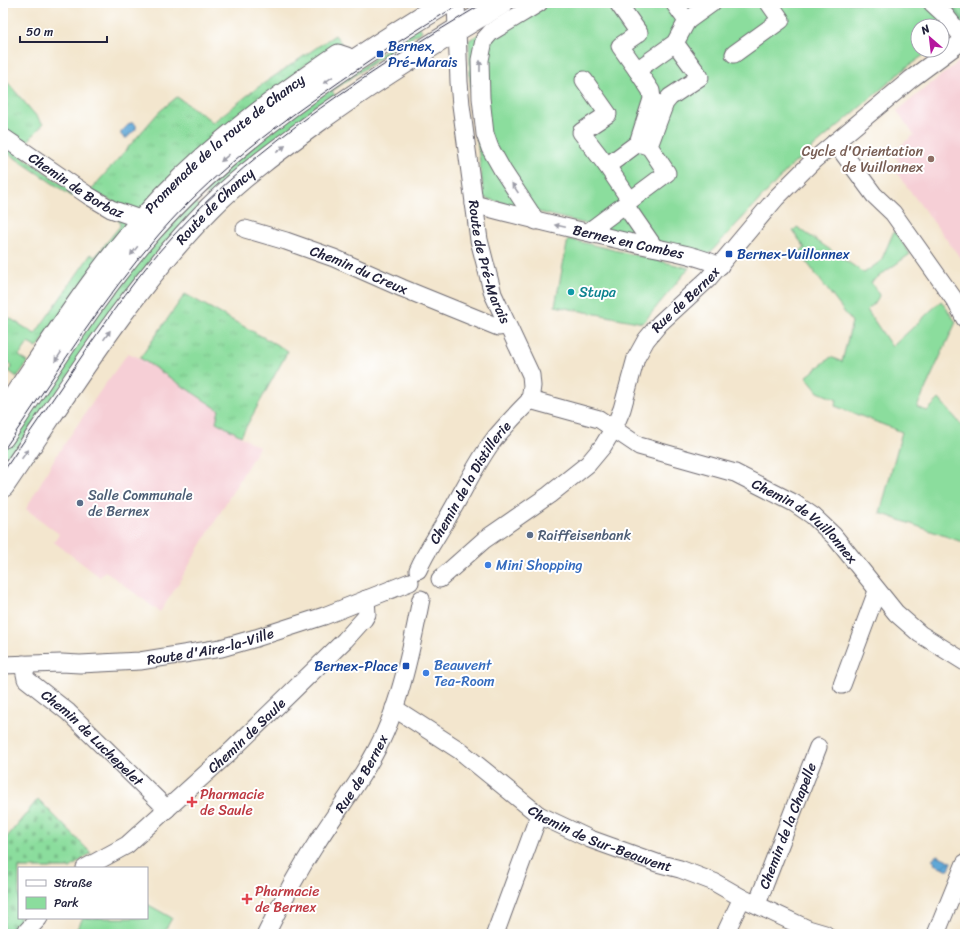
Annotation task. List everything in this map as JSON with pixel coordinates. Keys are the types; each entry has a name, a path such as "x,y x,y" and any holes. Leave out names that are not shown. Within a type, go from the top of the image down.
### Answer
{"main road":[{"name":"Route de Chancy","path":"3,437 101,295 133,252 145,226 173,207 209,172 252,136 374,48 446,3"},
{"name":"Route de Chancy","path":"3,486 128,304 173,248 212,206 268,158 306,129 386,73 502,3"}],"street":[{"name":"Route de Pré-Marais","path":"456,3 460,90 474,204 484,261 490,287 531,375 532,386 530,400"},
{"path":"536,221 503,171 490,148 485,134 481,98 480,60 484,40 491,32 538,3"},
{"path":"618,3 639,33 620,46 651,91 652,99 643,144"},
{"path":"674,3 687,21"},
{"path":"637,70 675,42 687,21 712,3"},
{"path":"734,54 781,20 769,3"},
{"path":"933,4 945,15 964,39"},
{"name":"Rue de Bernex","path":"266,934 306,858 378,747 394,708 412,644 433,592 484,540 581,471 594,457 614,428 622,409 634,364 644,344 660,323 703,285 785,189 814,160 910,79 964,39"},
{"path":"607,166 643,144 665,103 670,97 700,77 675,42"},
{"name":"Promenade de la route de Chancy","path":"3,409 104,263 145,226 182,175 244,121 338,53 347,56"},
{"path":"584,80 608,114 582,132 607,166 654,247"},
{"name":"Chemin de Borbaz","path":"3,137 89,196 111,209 134,217 145,226"},
{"path":"835,142 874,195 893,213 956,302 965,319"},
{"path":"588,232 667,173 643,144"},
{"name":"Bernex en Combes","path":"474,204 536,221 654,247 708,261 720,266"},
{"name":"Chemin du Creux","path":"245,229 286,241 334,258 402,288 498,327 507,326"},
{"path":"471,315 498,306"},
{"path":"530,400 599,419 614,428"},
{"name":"Chemin de la Distillerie","path":"414,576 425,554 445,523 485,453 495,439 530,400"},
{"name":"Chemin de Vuillonnex","path":"614,428 639,446 730,472 794,503 813,516 834,536 896,613 920,634 965,662"},
{"path":"424,568 436,573 433,592 414,594 411,591 414,576 424,568"},
{"name":"Route d'Aire-la-Ville","path":"3,665 140,662 221,648 286,629 366,599 414,576"},
{"path":"842,685 877,591"},
{"name":"Chemin de Saule","path":"87,867 127,845 232,750 345,640 366,616 366,599"},
{"name":"Chemin de Luchepelet","path":"23,664 26,679 68,712 167,809"},
{"name":"Chemin de Sur-Beauvent","path":"394,708 459,750 539,815 590,839 714,882 749,901 808,929 825,934"},
{"name":"Chemin de la Chapelle","path":"725,934 749,901 818,747"},
{"path":"495,934 539,815"},
{"path":"936,934 965,863"},
{"path":"24,934 38,919"}],"shaded area":[{"name":"Cycle d'Orientation de Vuillonnex","path":"965,57 965,264 895,171 902,166 892,152 914,135 897,111"},
{"path":"128,353 140,358 219,410 216,422 259,447 160,612 105,571 100,577 54,542 59,534 26,509 53,461"}],"green space":[{"path":"527,3 949,3 965,21 965,25 950,36 950,18 910,18 910,58 920,58 907,67 790,167 708,255 484,198 470,78 469,40 516,13"},
{"path":"949,3 965,3 965,21"},
{"path":"419,26 422,31 332,91 338,100 212,200 200,188 222,167"},
{"path":"335,35 342,44 315,63 313,60 305,65 139,213 90,191 159,112 177,97 209,119 212,123 257,88"},
{"path":"3,77 43,124 29,140 21,143 3,130"},
{"path":"3,143 75,193 73,197 3,150"},
{"path":"191,197 203,209 3,476 3,447 87,323"},
{"path":"118,216 132,221 37,348 28,343 19,356 28,362 17,377 9,371 12,366 3,360 3,314 35,334 91,254 95,257 120,226"},
{"path":"797,227 864,273 881,261 894,231 910,254 871,282 879,295 877,301 867,310 892,347 941,301 956,322 917,407 927,411 939,399 965,429 965,543 880,513 902,432 835,406 837,400 818,392 806,377 831,357 842,362 852,322 799,252 805,248 793,231"},
{"path":"568,239 689,268 643,323 555,306"},
{"path":"185,294 288,351 241,436 216,422 219,410 140,358"},
{"path":"38,799 91,853 71,867 18,867 18,919 24,919 11,934 3,934 3,842"},
{"path":"148,905 172,918 163,934 74,934 82,919 148,919"}],"water":[{"path":"130,123 134,123 136,125 136,129 127,138 124,138 121,135 121,132"},
{"path":"937,855 952,862 949,870 934,864 935,862 932,859"}],"tram line":[{"path":"3,451 99,311 139,258 179,212 218,174 303,108 392,46 462,3"},
{"path":"3,472 125,294 160,250 207,201 243,168 320,108 360,80 484,3"}],"place":[{"name":"Bernex, Pré-Marais","path":"380,54"},
{"name":"Cycle d'Orientation de Vuillonnex","path":"931,159"},
{"name":"Bernex-Vuillonnex","path":"729,254"},
{"name":"Stupa","path":"571,292"},
{"name":"Salle Communale de Bernex","path":"80,503"},
{"name":"Raiffeisenbank","path":"530,535"},
{"name":"Mini Shopping","path":"488,565"},
{"name":"Bernex-Place","path":"406,666"},
{"name":"Beauvent Tea-Room","path":"426,673"},
{"name":"Pharmacie de Saule","path":"192,802"},
{"name":"Pharmacie de Bernex","path":"247,899"}]}
